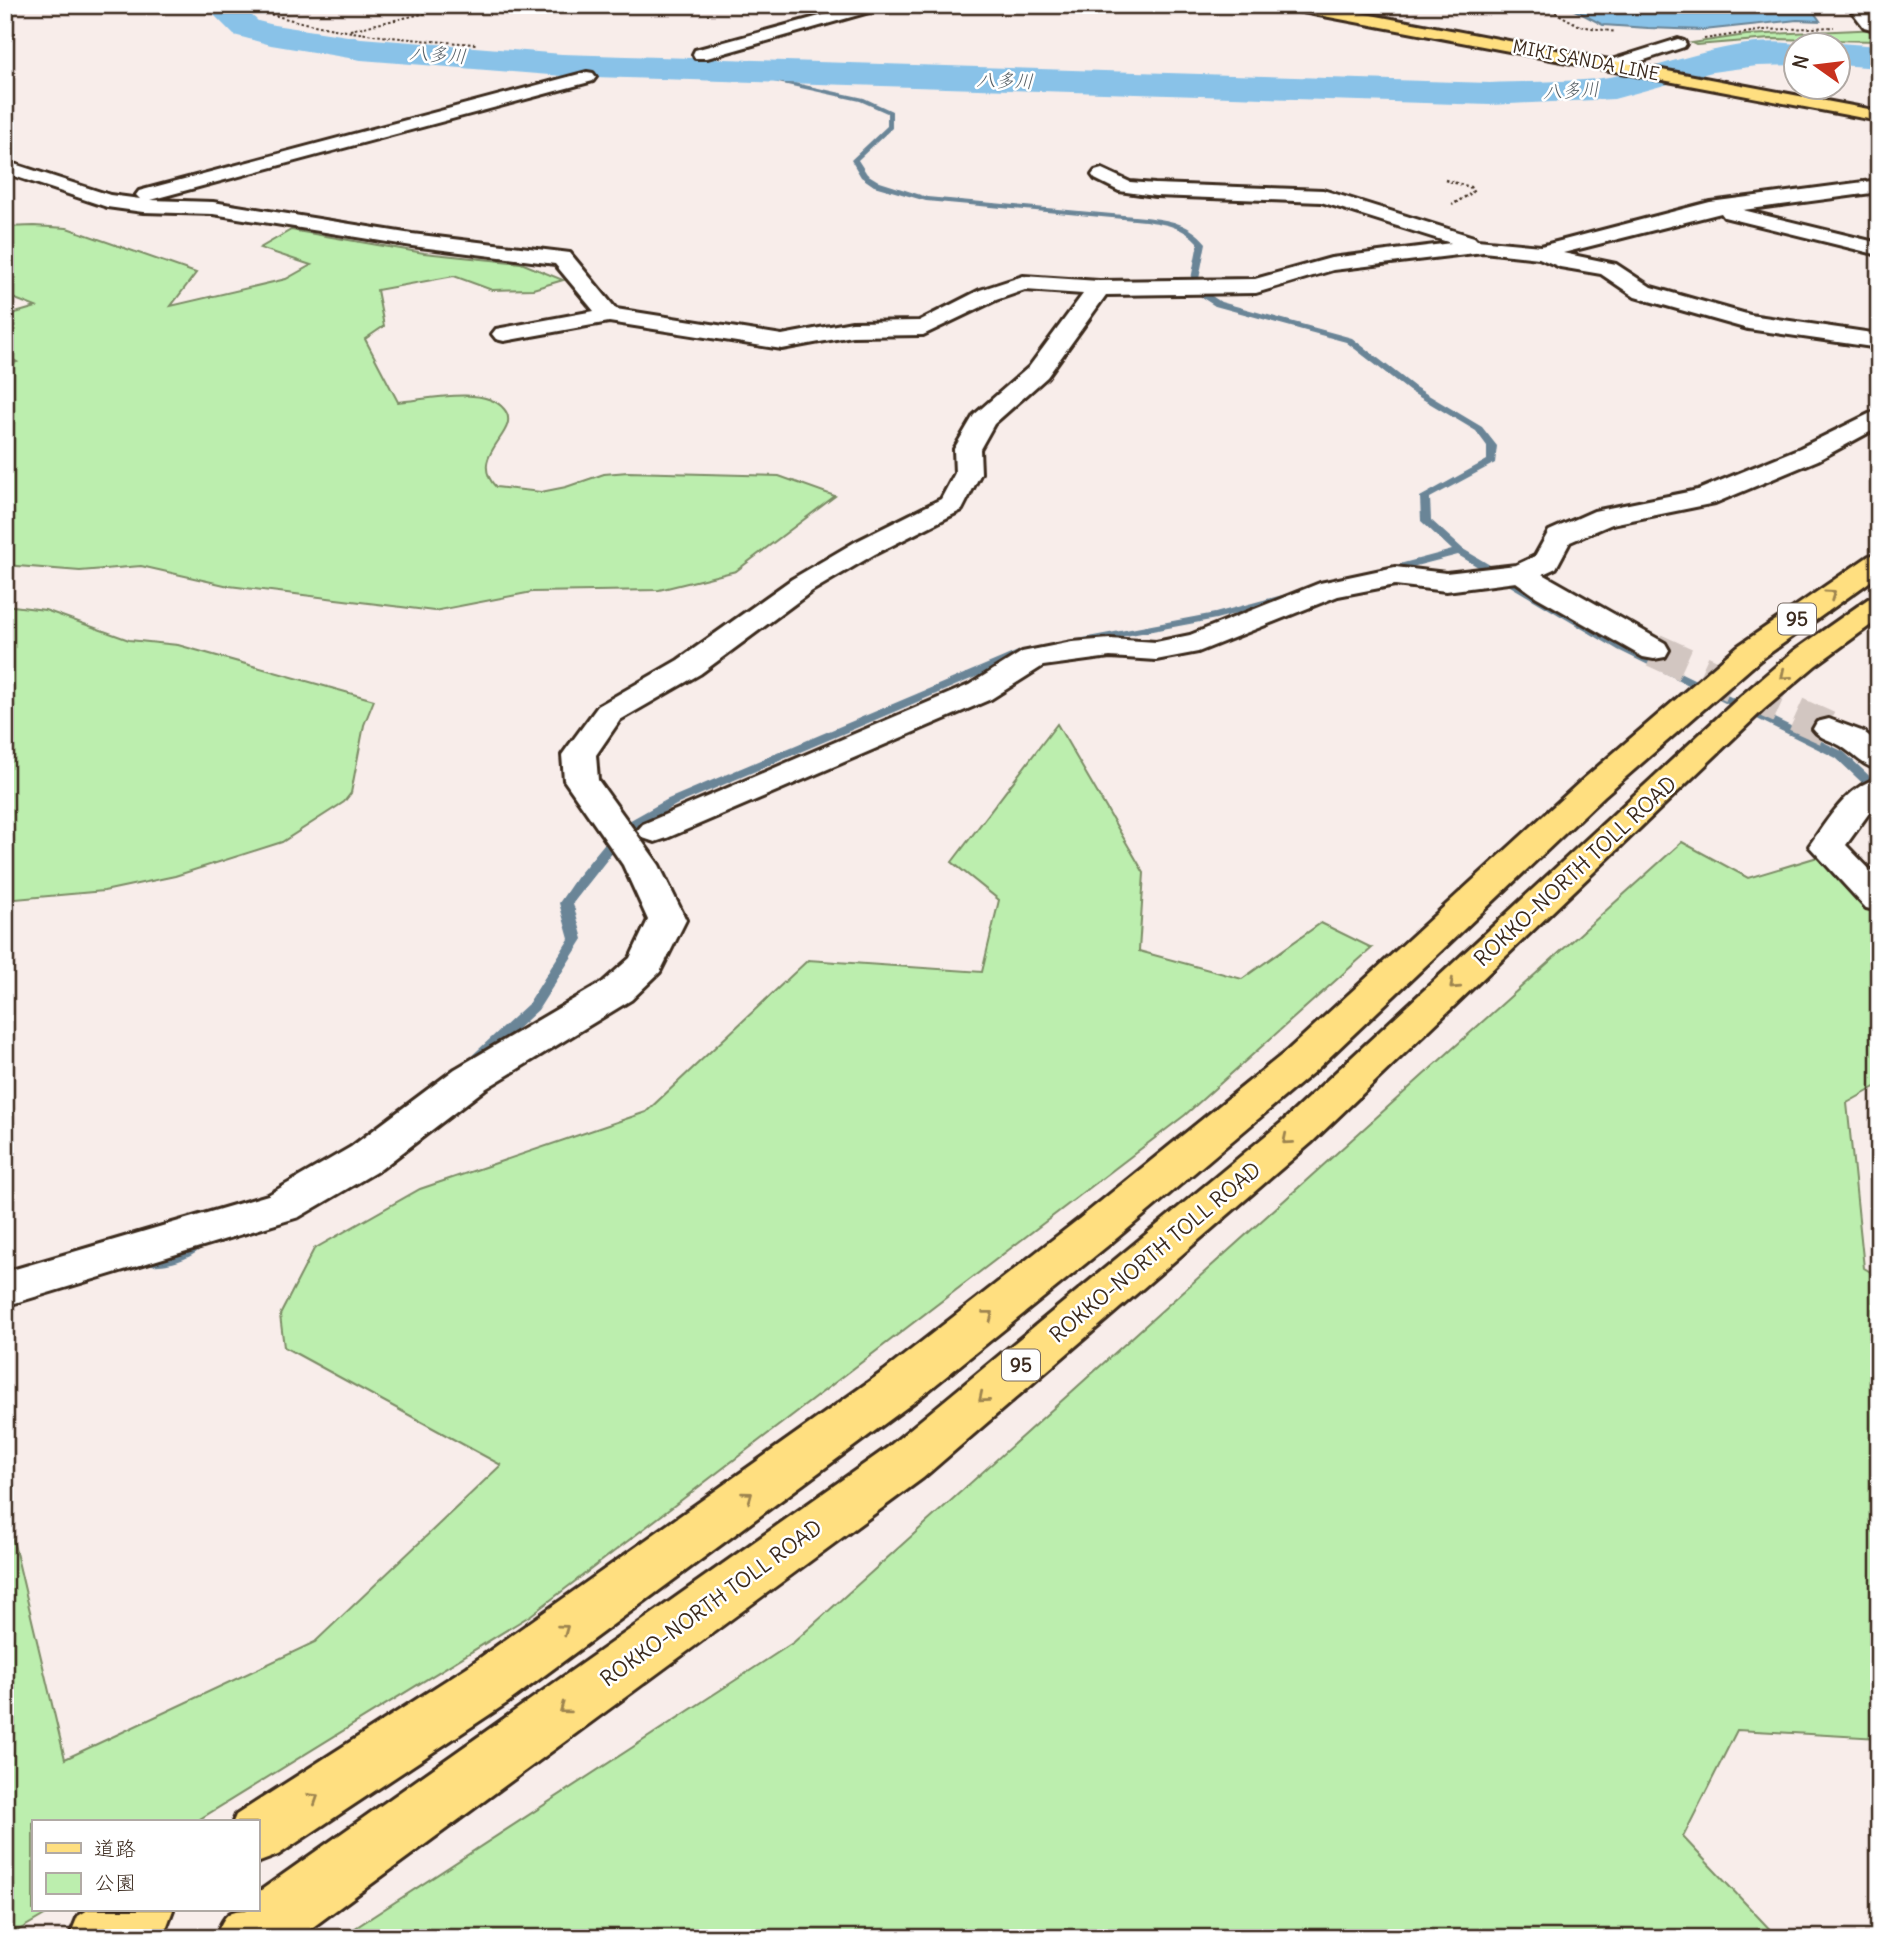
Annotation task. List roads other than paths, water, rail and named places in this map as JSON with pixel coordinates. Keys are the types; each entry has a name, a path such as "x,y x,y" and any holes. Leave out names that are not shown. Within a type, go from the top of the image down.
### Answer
{"main road":[{"name":"MIKI SANDA LINE","path":"1292,5 1334,9 1879,116"},
{"name":"ROKKO-NORTH TOLL ROAD","path":"246,1938 905,1463 1296,1133 1725,701 1800,616 1879,562"},
{"name":"ROKKO-NORTH TOLL ROAD","path":"259,1834 487,1685 901,1385 1095,1231 1302,1060 1592,789 1725,701 1805,658 1879,605"},
{"path":"100,1938 140,1912"}],"street":[{"path":"701,54 878,5"},
{"path":"1855,5 1874,25"},
{"path":"1614,65 1678,44"},
{"path":"120,202 587,77"},
{"path":"5,167 107,201 213,208 412,240 562,258 609,315"},
{"path":"1102,174 1126,187 1156,190 1323,196 1483,246 1541,252 1608,269 1643,292 1748,322 1879,341"},
{"path":"1541,252 1710,208 1879,187"},
{"path":"1710,208 1879,249"},
{"path":"504,334 609,315 782,342 852,329 923,328 988,295 1023,283 1098,288 1256,286 1331,264 1483,246"},
{"path":"5,1289 283,1206 366,1157 470,1079 617,991 646,964 667,920 641,865 581,780 579,755 610,713 689,667 802,585 864,548 951,504 968,473 967,449 983,420 1038,372 1098,288"},
{"path":"654,831 980,692 1033,659 1072,651 1110,648 1156,651 1198,643 1330,589 1395,576 1446,582 1521,573 1546,562 1559,537 1581,527 1604,517 1705,497 1809,454 1879,417"},
{"path":"1521,573 1547,591 1654,650"},
{"path":"1829,729 1852,740 1879,760"},
{"path":"1870,795 1827,846 1879,900"}],"water":[{"path":"1565,5 1809,5 1820,21 1797,20 1704,30 1648,28 1603,25"}],"waterway":[{"name":"八多川","path":"220,5 246,28 271,35 361,49 562,65 735,72 1490,94 1614,88 1709,62 1783,54"},
{"name":"八多川","path":"1853,55 1879,57"},
{"path":"735,72 862,99 890,112 890,127 854,160 864,175 877,184 926,199 1145,219 1176,225 1191,232 1202,243 1195,279 1204,295 1218,304 1349,340 1412,389 1479,429 1492,446 1492,461 1425,497 1426,521 1459,551"},
{"path":"1381,572 1459,551"},
{"path":"1459,551 1622,648 1840,755 1879,792"},
{"path":"1067,644 1216,616 1297,594"},
{"path":"471,1064 533,1007 576,939 566,903 623,830 672,802 1022,653 1037,650"},
{"path":"153,1260 178,1254 196,1245"}],"tunnel":[{"path":"1654,650 1829,729"}]}
